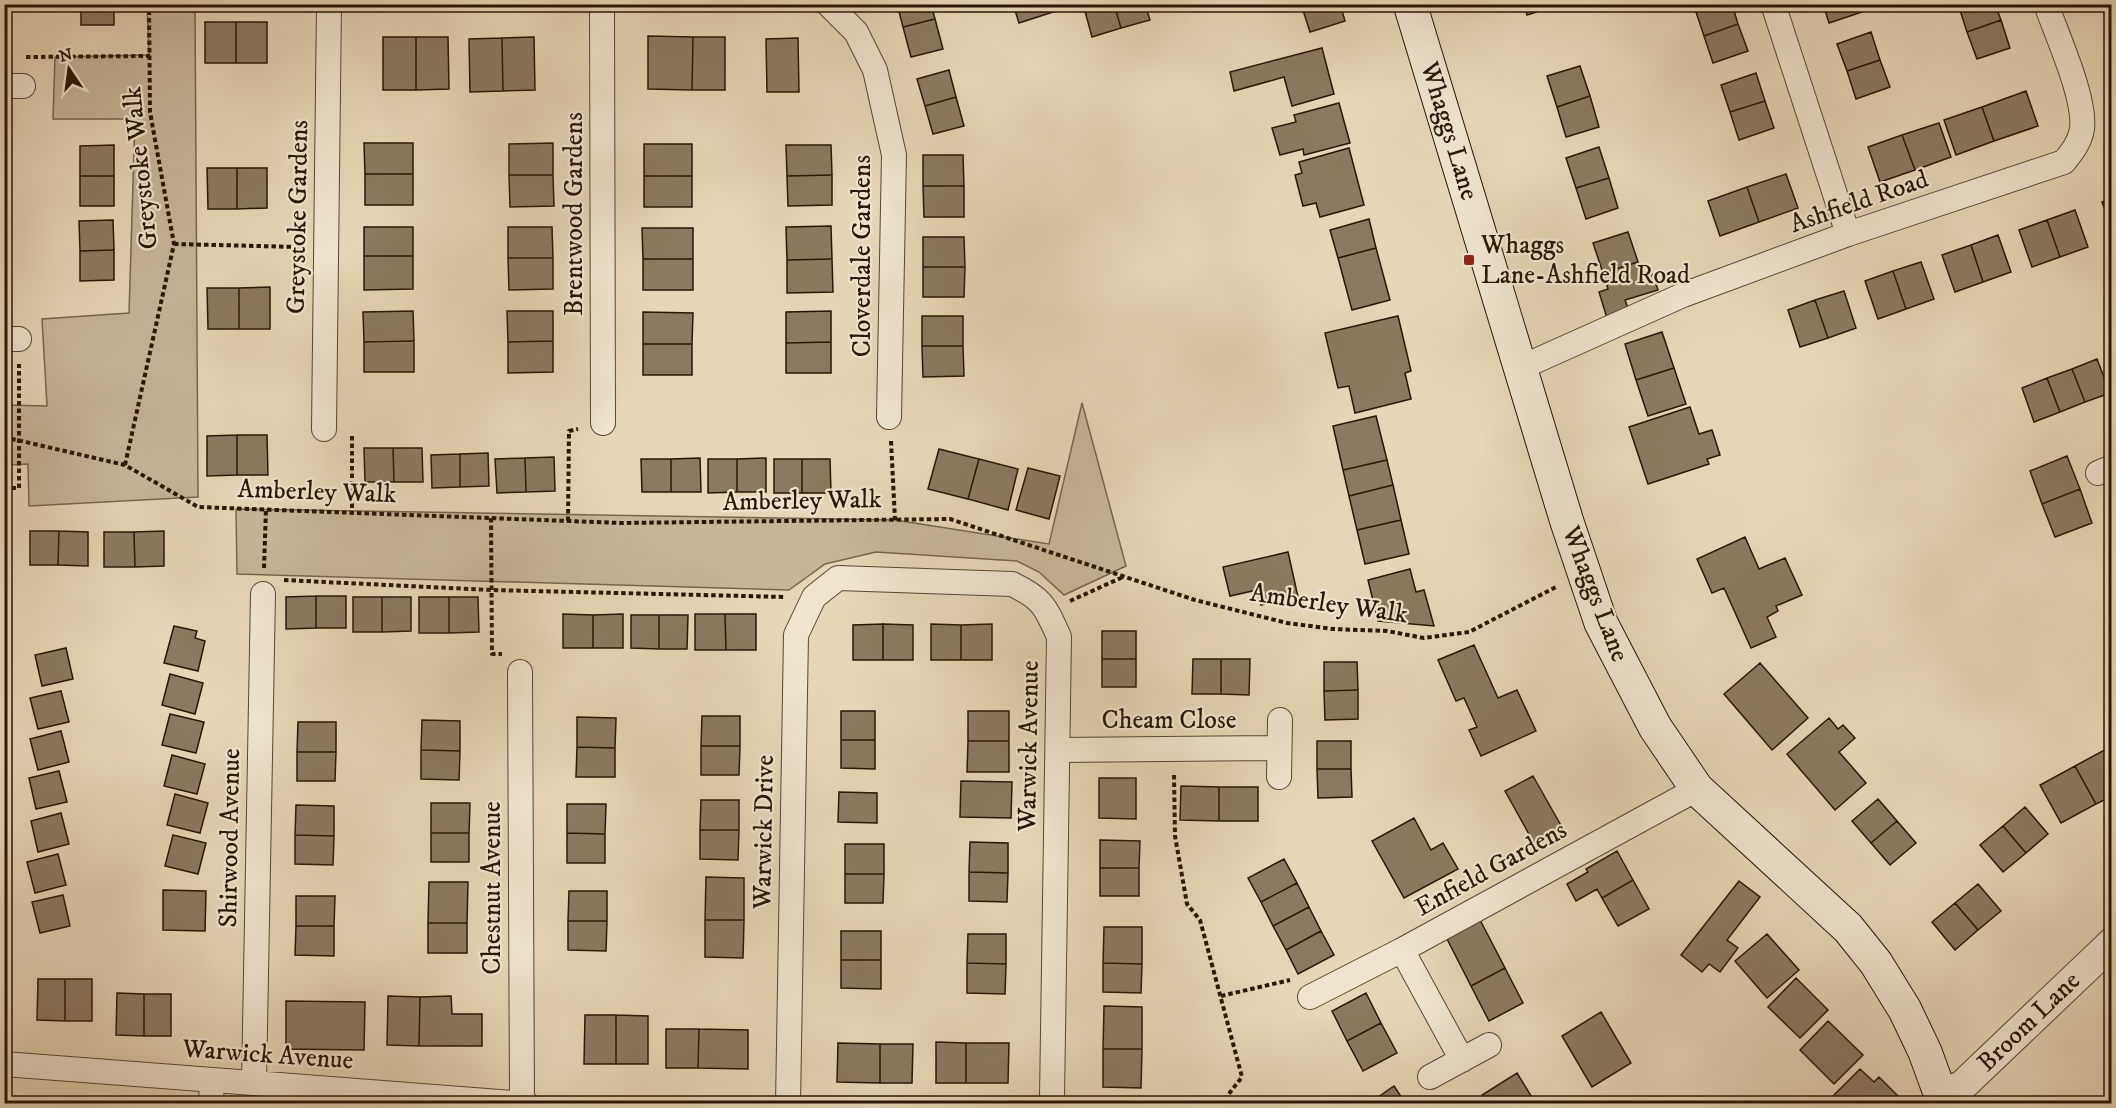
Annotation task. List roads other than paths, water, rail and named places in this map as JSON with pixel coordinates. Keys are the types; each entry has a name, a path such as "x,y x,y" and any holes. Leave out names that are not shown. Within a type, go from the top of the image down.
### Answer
{"main road":[{"name":"Whaggs Lane","path":"1410,4 1583,573 1601,623 1654,727 1697,789 1848,928 1876,963 1905,1010 1925,1052 1943,1099"}],"street":[{"name":"Greystoke Gardens","path":"324,429 329,4"},
{"name":"Brentwood Gardens","path":"602,4 603,423"},
{"name":"Cloverdale Gardens","path":"828,4 856,32 874,70 894,154 890,417"},
{"path":"1773,4 1848,234"},
{"name":"Ashfield Road","path":"1520,368 1683,295 1848,234 2064,162 2082,131 2083,113 2046,4"},
{"name":"Warwick Drive","path":"788,1104 796,634 814,597 838,578"},
{"name":"Warwick Avenue","path":"838,578 1012,584 1034,594 1047,611 1059,637 1052,1098 1049,1104"},
{"name":"Shirwood Avenue","path":"254,1083 268,584"},
{"name":"Chestnut Avenue","path":"520,672 522,1103"},
{"path":"1279,777 1280,720"},
{"name":"Cheam Close","path":"1059,750 1279,748"},
{"name":"Enfield Gardens","path":"1310,997 1402,950 1697,789"},
{"name":"Broom Lane","path":"1943,1099 1962,1086 2112,943"},
{"path":"1402,950 1462,1060"},
{"path":"1430,1077 1489,1046"},
{"name":"Warwick Avenue","path":"4,1064 527,1104"},
{"path":"211,1104 212,1080"}],"place":[{"name":"Whaggs Lane-Ashfield Road","path":"1469,260"}]}
